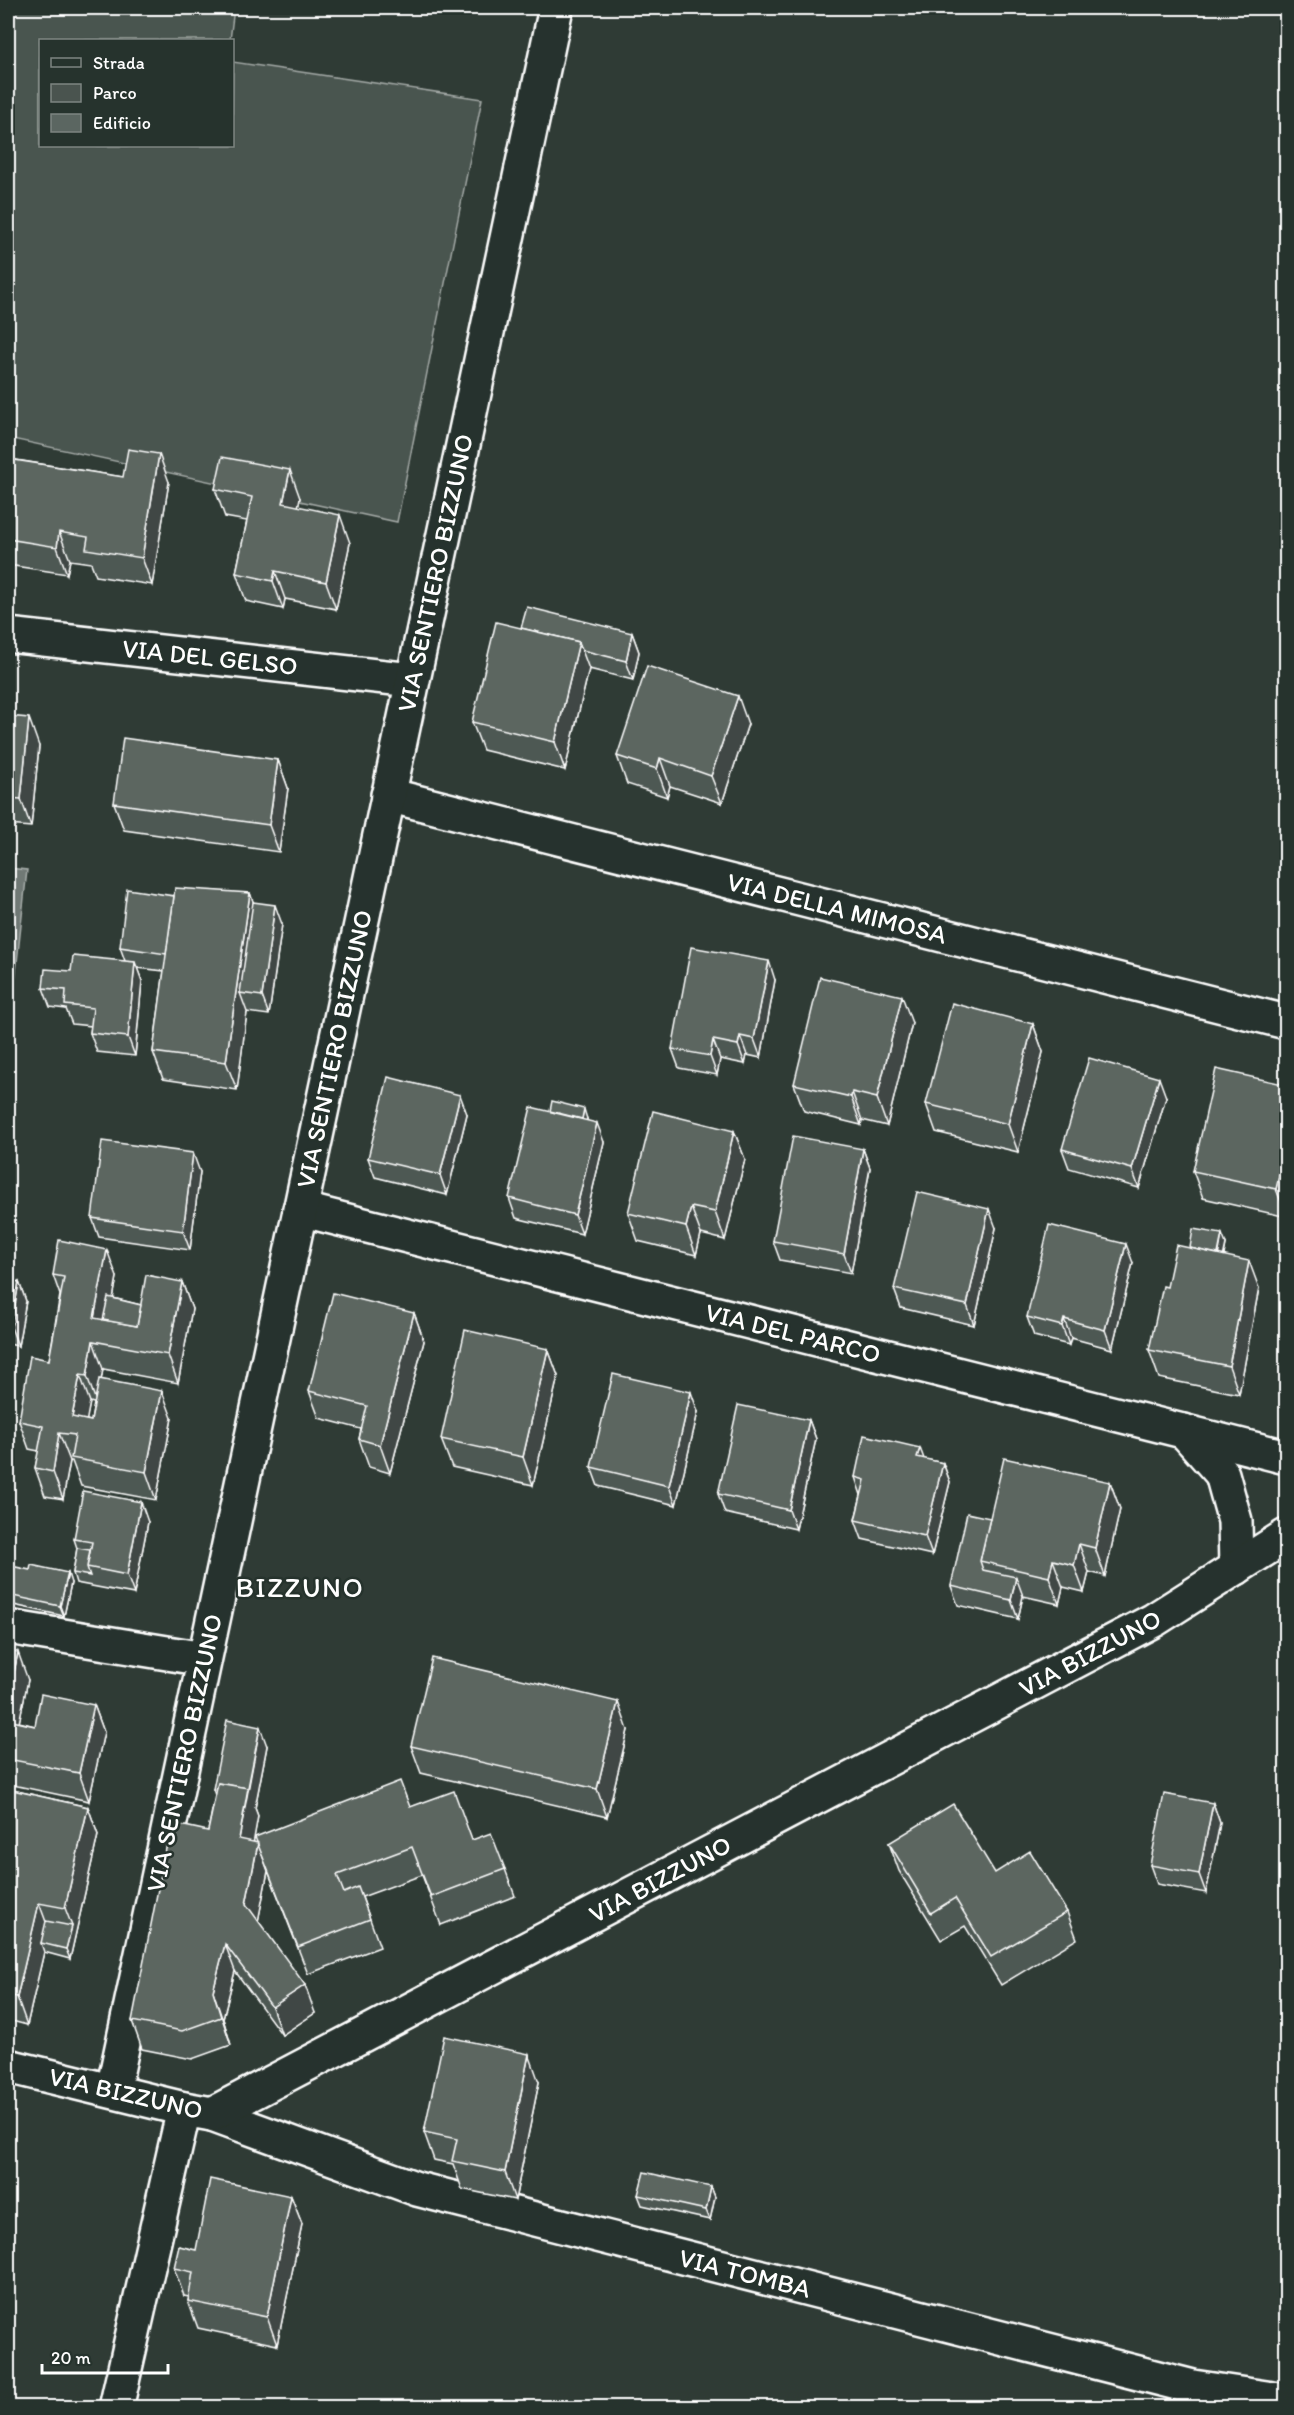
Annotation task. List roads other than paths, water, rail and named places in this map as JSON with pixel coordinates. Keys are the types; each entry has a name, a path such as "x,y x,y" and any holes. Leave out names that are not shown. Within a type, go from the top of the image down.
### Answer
{"street":[{"name":"VIA SENTIERO BIZZUNO","path":"113,2090 556,8"},
{"name":"VIA DEL GELSO","path":"8,635 412,680"},
{"name":"VIA DELLA MIMOSA","path":"388,795 1287,1022"},
{"name":"VIA DEL PARCO","path":"300,1209 1287,1457"},
{"path":"1184,1431 1222,1474 1235,1521 1236,1568"},
{"name":"VIA BIZZUNO","path":"8,2066 198,2111 1154,1620 1287,1536"},
{"path":"8,1628 204,1659"},
{"path":"116,2408 198,2111"},
{"name":"VIA TOMBA","path":"198,2111 417,2189 1193,2386 1287,2401"}],"district":[{"name":"BIZZUNO","path":"300,1587"}]}
